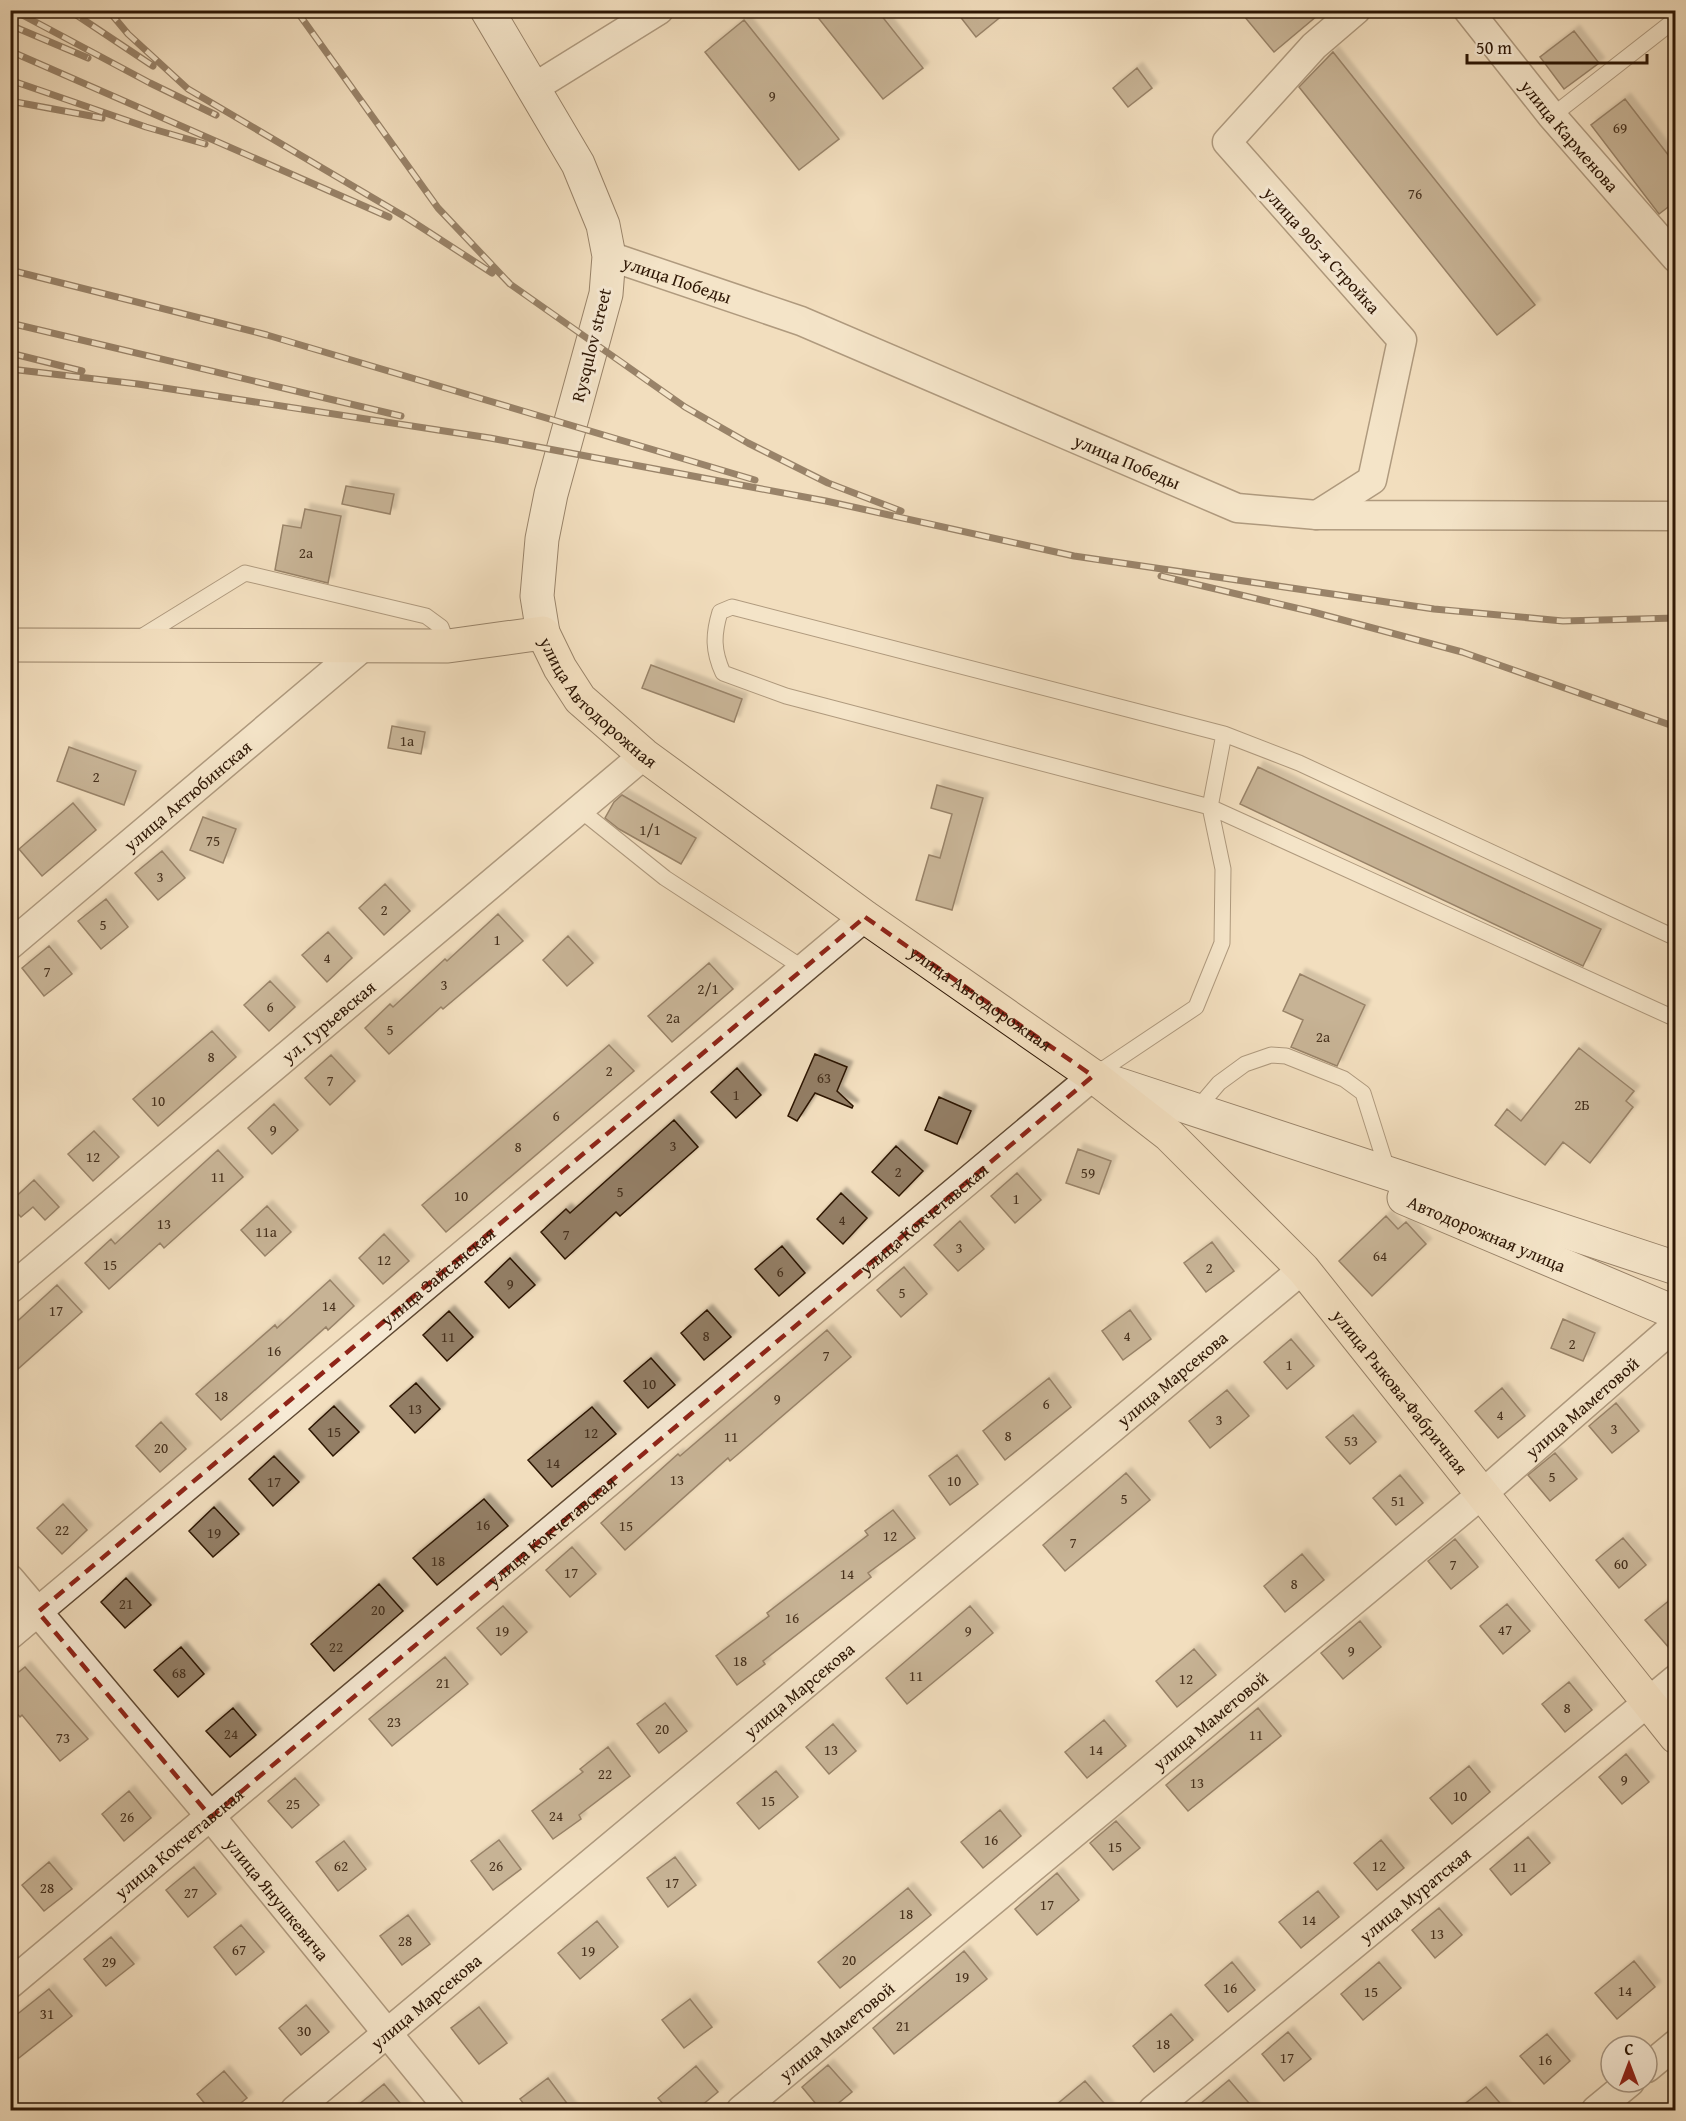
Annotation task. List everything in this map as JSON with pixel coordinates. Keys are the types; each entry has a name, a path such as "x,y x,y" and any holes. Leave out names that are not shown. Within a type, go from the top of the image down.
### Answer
{"main road":[{"name":"Rysqulov street","path":"487,10 535,87 578,164 592,195 609,256 604,304 551,494 542,539 537,596 543,633"},
{"name":"улица Автодорожная","path":"10,645 448,646 543,633 560,668 580,699 644,754 865,916 1093,1076"},
{"name":"Автодорожная улица","path":"1093,1076 1676,1268"},
{"name":"улица Рыкова-Фабричная","path":"1093,1076 1169,1135 1303,1269 1676,1737"},
{"name":"Автодорожная улица","path":"1301,1146 1340,1171 1676,1313"}],"street":[{"path":"535,87 660,10"},
{"name":"улица 905-я Стройка","path":"1317,514 1372,480 1402,340 1227,142 1314,46 1356,10"},
{"name":"улица Карменова","path":"1468,10 1552,116 1676,258"},
{"name":"улица Победы","path":"609,256 801,321 1237,508 1317,514 1676,516"},
{"name":"улица Актюбинская","path":"10,945 364,646"},
{"name":"ул. Гурьевская","path":"10,1289 644,754"},
{"name":"улица Зайсанская","path":"10,1635 865,916"},
{"name":"улица Кокчетавская","path":"10,1984 1093,1076"},
{"name":"улица Марсекова","path":"295,2110 1303,1269"},
{"name":"улица Маметовой","path":"741,2110 1482,1494 1676,1324"},
{"name":"улица Янушкевича","path":"10,1579 211,1817 385,2034 450,2110"},
{"name":"улица Муратская","path":"1153,2110 1676,1679"},
{"path":"1659,2057 1676,2044"},
{"path":"1596,2110 1615,2094"}],"lane":[{"path":"1552,116 1676,19"},
{"path":"128,646 245,573 426,616 441,627 448,646"},
{"path":"1676,938 1299,763 1224,734 732,607 720,612 716,625 715,656 723,673 786,696 1210,807 1676,1019"},
{"path":"1093,1076 1196,1007 1222,944 1223,869 1210,807 1224,734"},
{"path":"579,809 665,878 803,968"},
{"path":"1196,1110 1219,1083 1245,1064 1271,1055 1286,1056 1344,1078 1363,1093 1388,1172"}],"highlighted area":[{"path":"865,917 1093,1076 211,1817 38,1612"}],"building":[{"path":"812,10 877,10 923,68 883,99"},
{"path":"955,10 1009,10 976,37"},
{"path":"1239,10 1324,10 1274,52"},
{"path":"744,20 839,139 799,170 705,52"},
{"path":"1574,31 1599,63 1564,89 1540,57"},
{"path":"1333,52 1535,305 1497,335 1299,87"},
{"path":"1137,68 1152,88 1128,107 1113,88"},
{"path":"1625,99 1676,165 1676,201 1659,214 1591,125"},
{"path":"346,486 394,494 390,514 342,504"},
{"path":"305,509 341,516 328,583 275,570 283,525 301,528"},
{"path":"651,665 742,699 734,722 642,688"},
{"path":"392,726 425,732 421,754 388,748"},
{"path":"69,747 136,771 124,805 57,781"},
{"path":"1258,767 1601,929 1583,966 1240,804"},
{"path":"937,785 983,798 952,910 916,900 929,855 940,858 952,814 931,808"},
{"path":"622,795 696,838 681,864 619,829 605,818 614,802"},
{"path":"73,803 96,830 42,876 19,849"},
{"path":"203,817 236,829 223,863 190,850"},
{"path":"162,851 185,878 158,900 135,873"},
{"path":"385,884 410,911 384,935 359,908"},
{"path":"106,899 128,927 101,949 78,921"},
{"path":"498,914 523,941 443,1009 441,1007 389,1054 365,1028 390,1004 393,1007 445,959 447,961"},
{"path":"328,932 352,958 327,982 302,955"},
{"path":"568,936 593,963 567,986 543,960"},
{"path":"49,946 72,974 44,996 22,968"},
{"path":"709,963 733,989 672,1042 648,1016"},
{"path":"1300,974 1365,1005 1337,1066 1291,1047 1303,1020 1283,1011"},
{"path":"270,981 295,1007 269,1031 244,1005"},
{"path":"212,1031 236,1057 158,1126 133,1099"},
{"path":"609,1045 634,1071 446,1232 422,1205"},
{"path":"1579,1048 1634,1091 1626,1101 1633,1107 1590,1163 1563,1142 1545,1165 1495,1125 1507,1109 1521,1121"},
{"path":"815,1054 847,1067 837,1091 853,1106 852,1108 815,1093 797,1121 788,1116"},
{"path":"331,1055 355,1081 330,1105 305,1078"},
{"path":"737,1068 761,1095 736,1118 711,1092"},
{"path":"939,1097 971,1111 957,1144 925,1130"},
{"path":"274,1104 298,1130 272,1154 248,1128"},
{"path":"674,1120 698,1147 620,1216 616,1212 565,1259 541,1232 566,1209 570,1213"},
{"path":"94,1131 119,1157 93,1181 68,1154"},
{"path":"896,1146 923,1171 899,1196 872,1172"},
{"path":"1078,1149 1111,1161 1099,1194 1066,1183"},
{"path":"218,1150 243,1177 164,1248 160,1243 109,1289 85,1263 111,1239 115,1244"},
{"path":"1017,1173 1041,1200 1015,1223 991,1196"},
{"path":"34,1180 59,1207 45,1220 33,1207 21,1217 10,1206 10,1202"},
{"path":"841,1193 867,1218 843,1244 817,1219"},
{"path":"267,1206 291,1232 265,1256 241,1230"},
{"path":"1386,1216 1398,1229 1406,1222 1426,1244 1372,1296 1339,1261"},
{"path":"960,1221 984,1249 958,1271 934,1245"},
{"path":"384,1234 409,1261 383,1284 359,1258"},
{"path":"1212,1242 1234,1271 1206,1292 1184,1263"},
{"path":"782,1246 805,1273 779,1296 755,1269"},
{"path":"510,1258 535,1285 509,1308 485,1282"},
{"path":"904,1267 927,1294 901,1317 877,1290"},
{"path":"330,1280 354,1306 328,1330 326,1327 221,1420 196,1394 275,1325 277,1328"},
{"path":"57,1285 82,1312 10,1376 10,1328"},
{"path":"707,1310 731,1337 704,1360 681,1333"},
{"path":"1130,1310 1151,1339 1123,1360 1102,1331"},
{"path":"449,1311 473,1337 447,1361 423,1335"},
{"path":"1563,1319 1595,1333 1583,1361 1551,1348"},
{"path":"827,1330 851,1357 730,1461 728,1458 625,1550 601,1523 678,1454 680,1456"},
{"path":"1291,1339 1314,1366 1287,1389 1264,1362"},
{"path":"651,1358 675,1385 648,1408 624,1381"},
{"path":"1049,1378 1071,1407 1005,1460 983,1431"},
{"path":"416,1383 440,1409 415,1433 390,1406"},
{"path":"1502,1388 1525,1416 1498,1438 1475,1411"},
{"path":"1227,1390 1249,1416 1210,1448 1189,1421"},
{"path":"1616,1403 1639,1431 1612,1453 1589,1426"},
{"path":"334,1406 359,1432 333,1456 309,1429"},
{"path":"592,1407 616,1434 552,1487 528,1460"},
{"path":"1353,1415 1376,1442 1350,1464 1326,1437"},
{"path":"161,1422 186,1449 160,1472 136,1446"},
{"path":"1555,1453 1577,1479 1550,1501 1528,1475"},
{"path":"957,1455 978,1484 950,1505 929,1476"},
{"path":"274,1456 299,1482 273,1506 249,1479"},
{"path":"1126,1473 1150,1500 1065,1571 1043,1545"},
{"path":"1400,1475 1423,1503 1396,1525 1373,1498"},
{"path":"484,1499 508,1526 437,1585 413,1558"},
{"path":"63,1504 87,1530 62,1554 37,1528"},
{"path":"214,1507 239,1534 213,1557 189,1531"},
{"path":"893,1510 915,1538 868,1573 871,1577 763,1661 765,1664 737,1685 716,1656 769,1616 767,1613 868,1535 865,1531"},
{"path":"1623,1538 1646,1565 1619,1588 1596,1560"},
{"path":"1455,1539 1478,1567 1451,1589 1428,1561"},
{"path":"572,1547 596,1574 570,1597 546,1570"},
{"path":"1302,1554 1324,1580 1285,1612 1264,1586"},
{"path":"126,1578 151,1605 125,1628 101,1602"},
{"path":"379,1584 403,1611 334,1671 311,1644"},
{"path":"1676,1595 1676,1656 1645,1620"},
{"path":"1507,1604 1530,1631 1503,1654 1480,1626"},
{"path":"503,1606 527,1632 501,1655 477,1628"},
{"path":"970,1606 993,1633 907,1704 886,1678"},
{"path":"1360,1621 1381,1647 1343,1679 1321,1653"},
{"path":"181,1647 204,1674 178,1697 154,1670"},
{"path":"1194,1649 1216,1675 1177,1707 1156,1681"},
{"path":"445,1657 468,1684 392,1746 369,1719"},
{"path":"25,1667 88,1739 60,1761 22,1715 20,1717 10,1706 10,1679"},
{"path":"1569,1682 1592,1710 1565,1732 1542,1704"},
{"path":"665,1703 687,1731 659,1753 637,1724"},
{"path":"233,1708 256,1735 230,1757 206,1731"},
{"path":"1258,1708 1281,1736 1188,1811 1166,1785"},
{"path":"1104,1720 1126,1746 1087,1778 1065,1752"},
{"path":"833,1724 856,1751 829,1774 806,1747"},
{"path":"608,1747 630,1776 579,1815 581,1819 553,1839 532,1811 583,1772 580,1769"},
{"path":"1626,1754 1649,1782 1622,1804 1599,1777"},
{"path":"1469,1766 1490,1792 1452,1824 1430,1798"},
{"path":"776,1771 798,1797 759,1829 737,1803"},
{"path":"295,1778 319,1805 292,1828 268,1801"},
{"path":"129,1791 151,1818 124,1841 102,1814"},
{"path":"1000,1810 1021,1836 983,1868 961,1842"},
{"path":"1116,1821 1140,1848 1113,1870 1090,1843"},
{"path":"1528,1837 1550,1863 1511,1895 1490,1869"},
{"path":"499,1840 521,1869 493,1890 471,1861"},
{"path":"1381,1840 1404,1868 1377,1890 1354,1863"},
{"path":"344,1841 366,1869 338,1891 316,1862"},
{"path":"675,1857 696,1885 668,1907 647,1878"},
{"path":"49,1862 72,1889 44,1911 22,1885"},
{"path":"194,1867 216,1894 188,1917 166,1890"},
{"path":"1057,1873 1079,1900 1037,1935 1015,1909"},
{"path":"908,1888 931,1915 840,1988 818,1962"},
{"path":"1318,1891 1339,1917 1301,1948 1279,1922"},
{"path":"1439,1908 1462,1935 1435,1958 1412,1930"},
{"path":"408,1915 430,1944 402,1965 380,1936"},
{"path":"597,1921 618,1947 580,1979 558,1953"},
{"path":"241,1925 264,1952 236,1975 214,1947"},
{"path":"111,1937 134,1964 106,1986 84,1959"},
{"path":"964,1951 987,1979 894,2054 873,2028"},
{"path":"1634,1961 1655,1987 1617,2019 1595,1993"},
{"path":"1232,1962 1255,1990 1228,2012 1205,1985"},
{"path":"1379,1962 1401,1988 1363,2020 1341,1994"},
{"path":"49,1989 72,2016 10,2065 10,2020"},
{"path":"690,1999 712,2027 684,2048 662,2020"},
{"path":"306,2005 329,2032 301,2055 279,2028"},
{"path":"479,2007 507,2043 479,2064 451,2028"},
{"path":"1171,2014 1193,2040 1154,2072 1133,2046"},
{"path":"1288,2032 1311,2059 1284,2081 1262,2054"},
{"path":"1547,2034 1570,2061 1544,2084 1520,2056"},
{"path":"828,2065 852,2092 830,2110 821,2110 802,2087"},
{"path":"696,2066 718,2092 696,2110 668,2110 658,2098"},
{"path":"224,2071 247,2098 232,2110 210,2110 197,2094"},
{"path":"548,2078 572,2110 528,2110 520,2099"},
{"path":"1229,2080 1255,2110 1193,2110"},
{"path":"1085,2081 1110,2110 1050,2110"},
{"path":"384,2084 406,2110 352,2110"},
{"path":"1486,2087 1506,2110 1457,2110"}],"railway":[{"path":"13,10 150,83 216,115"},
{"path":"69,10 153,66"},
{"path":"108,10 128,34 188,89 407,218 492,273"},
{"path":"296,10 438,208 510,284 685,407 748,443 828,483 901,511"},
{"path":"10,25 88,58"},
{"path":"10,51 389,217"},
{"path":"10,80 146,127 205,144"},
{"path":"10,101 102,118"},
{"path":"10,270 267,335 755,480"},
{"path":"10,323 401,416"},
{"path":"10,353 82,371"},
{"path":"10,369 138,384 490,438 826,501 1074,556 1434,609 1563,621 1676,618"},
{"path":"1161,576 1313,612 1462,652 1676,727"}]}
